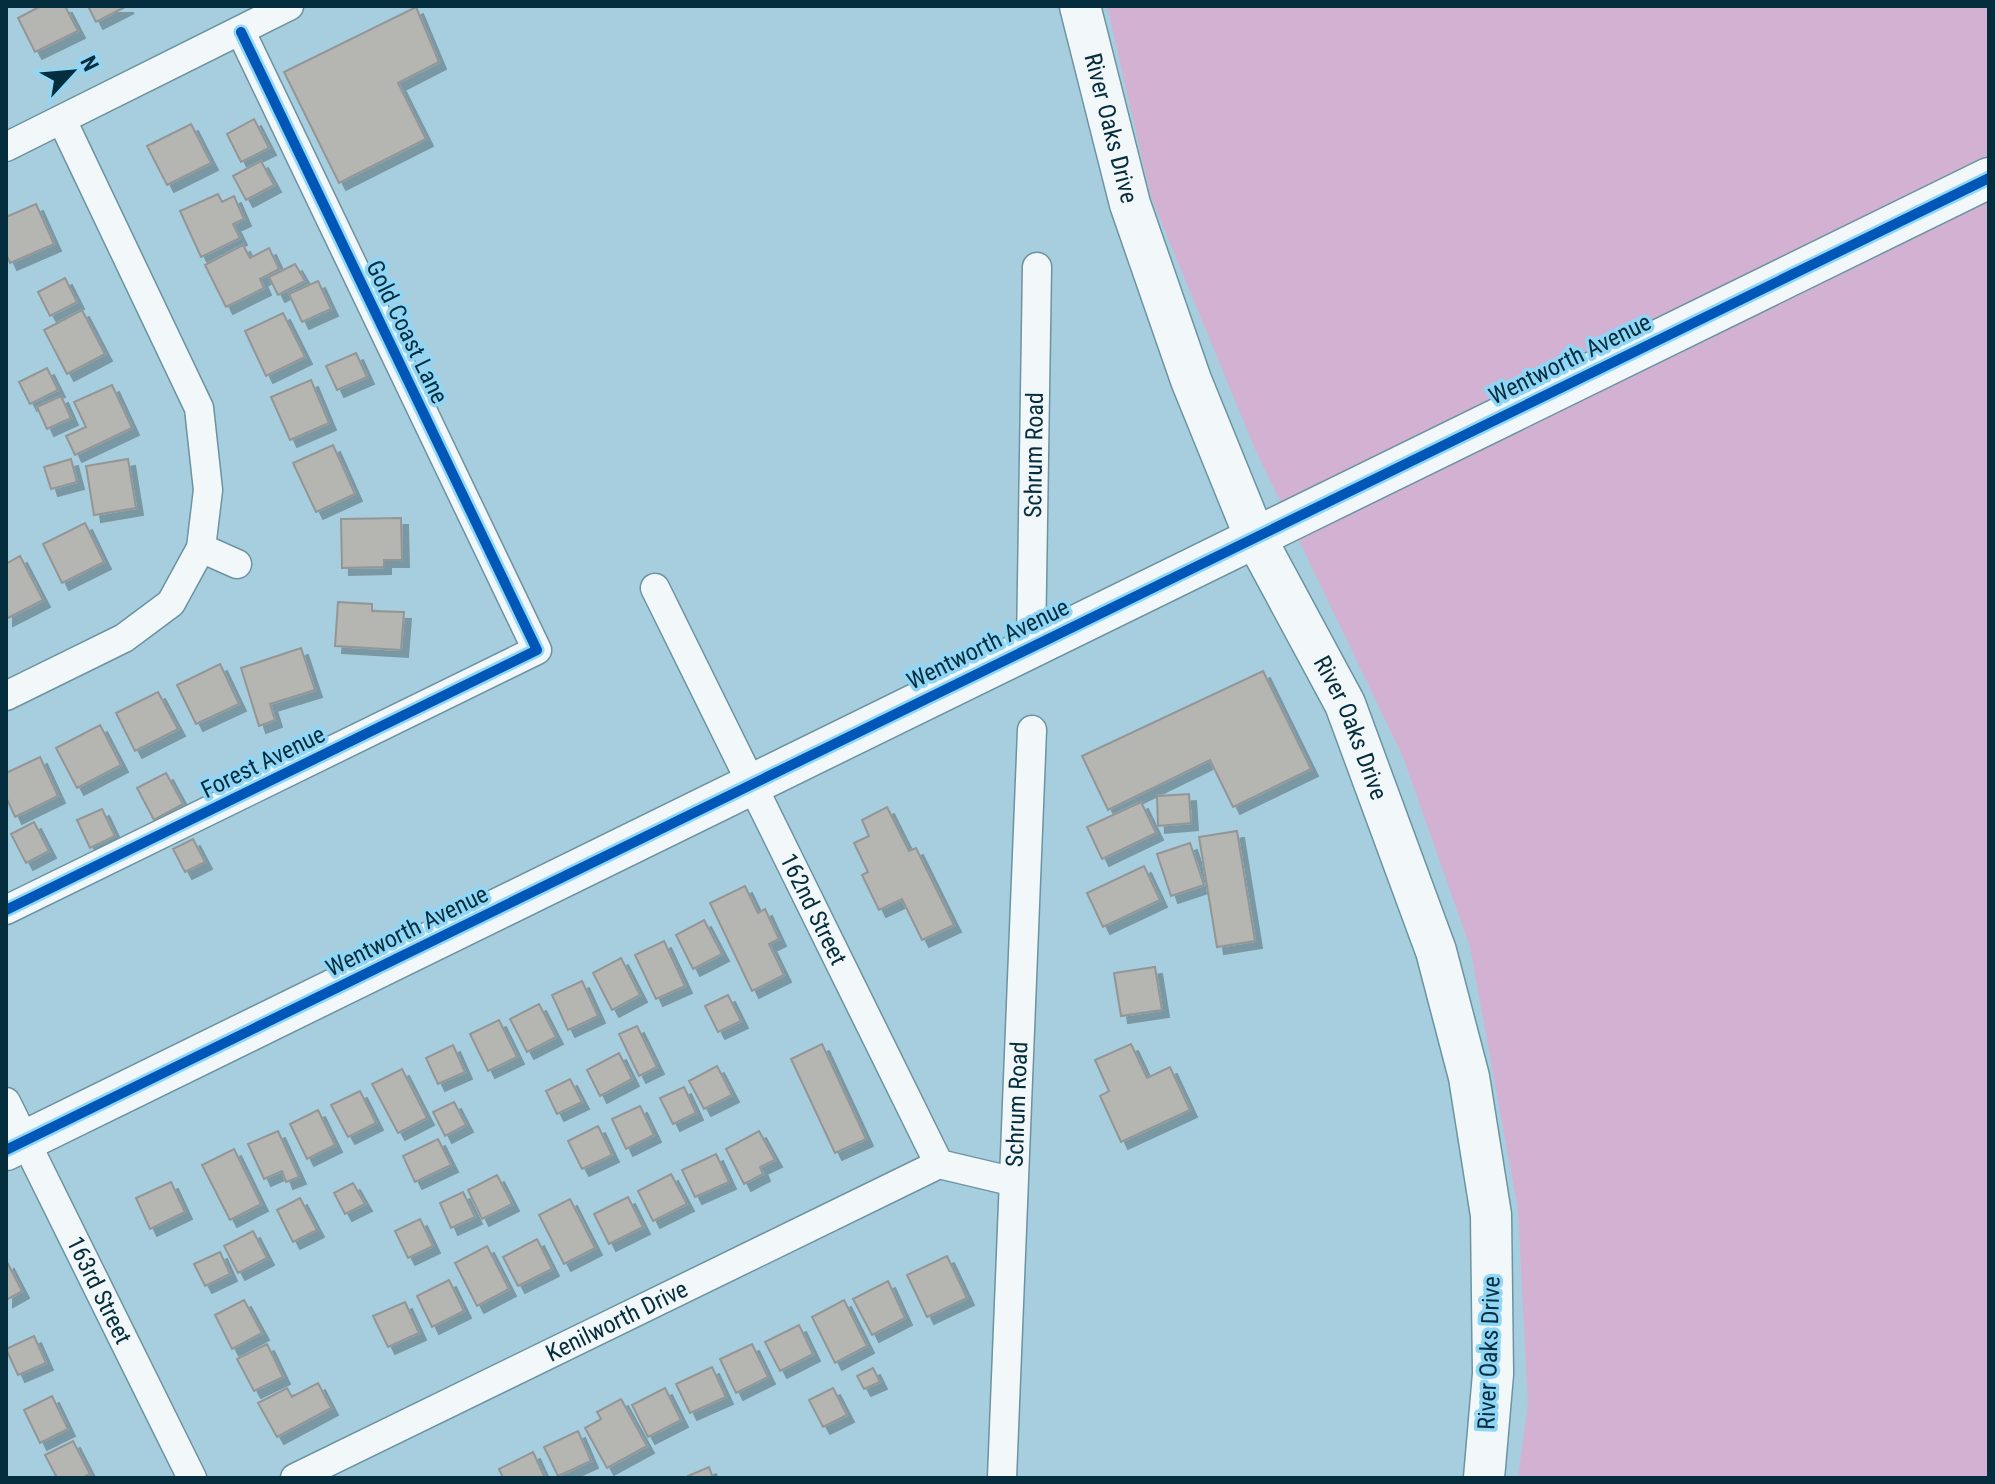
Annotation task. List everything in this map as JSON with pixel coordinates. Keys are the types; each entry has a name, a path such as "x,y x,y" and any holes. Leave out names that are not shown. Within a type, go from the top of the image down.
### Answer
{"street":[{"name":"River Oaks Drive","path":"1080,6 1130,204 1191,380 1254,535 1345,704 1436,951 1469,1077 1491,1215 1493,1374 1484,1478"},
{"path":"6,147 241,32 278,9"},
{"name":"Gold Coast Lane","path":"241,32 537,650"},
{"path":"6,696 124,638 171,603 201,548 208,490 199,408 62,120"},
{"name":"Wentworth Avenue","path":"16,1146 1254,535 1989,178"},
{"name":"Schrum Road","path":"1031,645 1037,267"},
{"path":"201,548 237,564"},
{"name":"162nd Street","path":"655,588 939,1164"},
{"name":"Forest Avenue","path":"6,910 537,650"},
{"name":"Schrum Road","path":"1002,1478 1011,1181 1032,730"},
{"name":"163rd Street","path":"6,1102 16,1146 192,1478"},
{"path":"939,1164 1011,1181"},
{"name":"Kenilworth Drive","path":"295,1478 939,1164"}],"shaded area":[{"path":"1107,6 1989,6 1989,1478 1518,1478 1528,1403 1518,1210 1470,947 1403,757 1255,449 1151,197"}],"building":[{"path":"41,6 65,6 78,31 35,52 18,18"},
{"path":"88,6 127,6 96,22"},
{"path":"416,7 439,62 398,83 426,139 339,183 284,72"},
{"path":"254,119 269,148 241,162 227,134"},
{"path":"191,124 211,163 167,185 147,146"},
{"path":"261,161 274,185 246,200 233,176"},
{"path":"218,194 222,202 234,196 244,219 233,224 240,238 201,257 180,211"},
{"path":"36,204 54,244 10,263 6,254 6,217"},
{"path":"243,245 250,258 269,248 279,269 260,279 264,288 226,307 205,265"},
{"path":"295,264 305,281 278,295 269,277"},
{"path":"65,278 77,302 50,316 38,292"},
{"path":"318,281 331,309 302,322 289,294"},
{"path":"82,310 105,354 67,374 44,330"},
{"path":"283,313 305,357 266,376 245,331"},
{"path":"356,353 367,377 337,390 326,366"},
{"path":"47,368 58,390 30,404 19,382"},
{"path":"311,380 329,423 290,440 271,397"},
{"path":"112,385 132,428 75,455 66,436 86,427 74,402"},
{"path":"61,396 71,418 47,429 37,407"},
{"path":"333,445 355,494 316,512 293,463"},
{"path":"71,459 77,482 51,489 44,467"},
{"path":"128,459 136,508 94,515 86,466"},
{"path":"401,518 402,560 384,560 384,567 342,568 341,519"},
{"path":"85,523 104,562 62,583 43,544"},
{"path":"20,556 43,600 6,619 6,564"},
{"path":"338,602 372,604 372,611 404,612 401,650 335,646"},
{"path":"301,648 315,690 270,704 275,720 259,726 241,668"},
{"path":"220,664 239,704 196,724 177,685"},
{"path":"1263,671 1311,769 1233,807 1210,760 1108,810 1082,756"},
{"path":"158,692 178,729 135,751 116,713"},
{"path":"100,725 121,765 77,788 56,748"},
{"path":"40,757 58,796 15,817 6,797 6,773"},
{"path":"166,773 183,804 154,820 137,788"},
{"path":"1189,794 1191,823 1158,826 1157,796"},
{"path":"1141,802 1156,833 1102,859 1087,827"},
{"path":"887,807 909,851 916,848 954,925 922,940 902,899 879,910 862,875 868,872 854,843 869,836 862,820"},
{"path":"102,809 115,836 90,848 77,820"},
{"path":"34,822 49,851 26,863 11,834"},
{"path":"1237,831 1255,941 1217,947 1199,837"},
{"path":"193,839 205,862 185,872 173,849"},
{"path":"1190,843 1204,885 1171,896 1157,854"},
{"path":"1144,866 1160,900 1103,927 1087,893"},
{"path":"745,886 758,913 765,909 779,939 769,944 784,975 752,991 710,903"},
{"path":"704,920 722,954 693,969 676,935"},
{"path":"664,941 685,986 656,999 635,955"},
{"path":"621,958 640,995 612,1010 593,973"},
{"path":"1155,967 1162,1010 1121,1016 1114,973"},
{"path":"582,981 598,1016 568,1030 552,995"},
{"path":"728,995 741,1021 718,1032 705,1006"},
{"path":"539,1004 556,1037 527,1052 510,1019"},
{"path":"499,1020 517,1057 488,1071 470,1034"},
{"path":"637,1026 657,1067 639,1076 619,1034"},
{"path":"822,1044 866,1139 835,1153 791,1059"},
{"path":"1131,1044 1147,1078 1170,1067 1190,1110 1121,1142 1100,1096 1109,1091 1095,1060"},
{"path":"453,1045 465,1072 438,1084 426,1058"},
{"path":"619,1053 632,1079 600,1096 587,1070"},
{"path":"717,1066 732,1095 704,1109 689,1081"},
{"path":"402,1069 427,1118 398,1133 372,1084"},
{"path":"570,1079 582,1102 557,1114 546,1091"},
{"path":"684,1087 696,1113 673,1124 660,1098"},
{"path":"360,1091 376,1123 348,1137 331,1105"},
{"path":"454,1102 466,1125 445,1136 433,1112"},
{"path":"640,1106 654,1135 626,1149 612,1119"},
{"path":"318,1110 335,1145 307,1159 290,1124"},
{"path":"598,1126 612,1155 582,1169 568,1141"},
{"path":"278,1131 299,1177 286,1182 282,1171 264,1179 248,1144"},
{"path":"759,1131 775,1160 760,1167 763,1174 744,1184 726,1149"},
{"path":"438,1139 451,1165 415,1182 403,1156"},
{"path":"234,1149 261,1204 230,1220 202,1165"},
{"path":"716,1154 729,1182 695,1197 682,1170"},
{"path":"671,1174 687,1204 653,1221 638,1191"},
{"path":"497,1175 512,1204 482,1219 468,1190"},
{"path":"171,1182 185,1212 150,1229 136,1198"},
{"path":"353,1183 365,1204 345,1214 334,1193"},
{"path":"463,1192 475,1217 451,1228 440,1203"},
{"path":"628,1197 643,1227 609,1244 594,1214"},
{"path":"300,1198 317,1230 293,1242 277,1210"},
{"path":"570,1199 595,1248 564,1264 539,1215"},
{"path":"420,1219 433,1246 408,1258 395,1231"},
{"path":"253,1231 267,1258 238,1273 224,1246"},
{"path":"537,1239 552,1269 518,1286 503,1257"},
{"path":"487,1246 509,1289 477,1306 455,1263"},
{"path":"220,1252 230,1274 205,1286 194,1264"},
{"path":"947,1256 967,1298 927,1317 907,1275"},
{"path":"6,1263 22,1291 6,1300"},
{"path":"449,1280 464,1311 432,1327 417,1296"},
{"path":"888,1281 905,1318 872,1335 853,1299"},
{"path":"244,1300 262,1333 232,1349 215,1315"},
{"path":"844,1300 867,1346 835,1363 812,1317"},
{"path":"405,1302 419,1333 388,1347 373,1316"},
{"path":"799,1325 813,1354 780,1371 765,1342"},
{"path":"34,1336 46,1363 18,1375 6,1349"},
{"path":"267,1344 283,1377 254,1391 237,1359"},
{"path":"752,1344 768,1377 736,1393 720,1359"},
{"path":"712,1367 726,1397 690,1413 676,1384"},
{"path":"873,1368 880,1382 864,1389 857,1376"},
{"path":"318,1383 331,1408 277,1437 258,1403 287,1388 292,1397"},
{"path":"665,1388 681,1420 648,1437 632,1405"},
{"path":"833,1388 847,1415 823,1427 809,1400"},
{"path":"52,1396 68,1429 40,1443 24,1410"},
{"path":"621,1399 647,1446 607,1468 585,1428 601,1419 597,1412"},
{"path":"578,1431 591,1461 558,1476 544,1447"},
{"path":"73,1441 90,1474 82,1478 57,1478 45,1455"},
{"path":"533,1452 545,1478 503,1478 499,1469"},
{"path":"709,1467 713,1478 688,1476"}],"cycle path":[{"path":"6,910 537,650 241,32"},
{"path":"6,1150 1989,178"}]}
